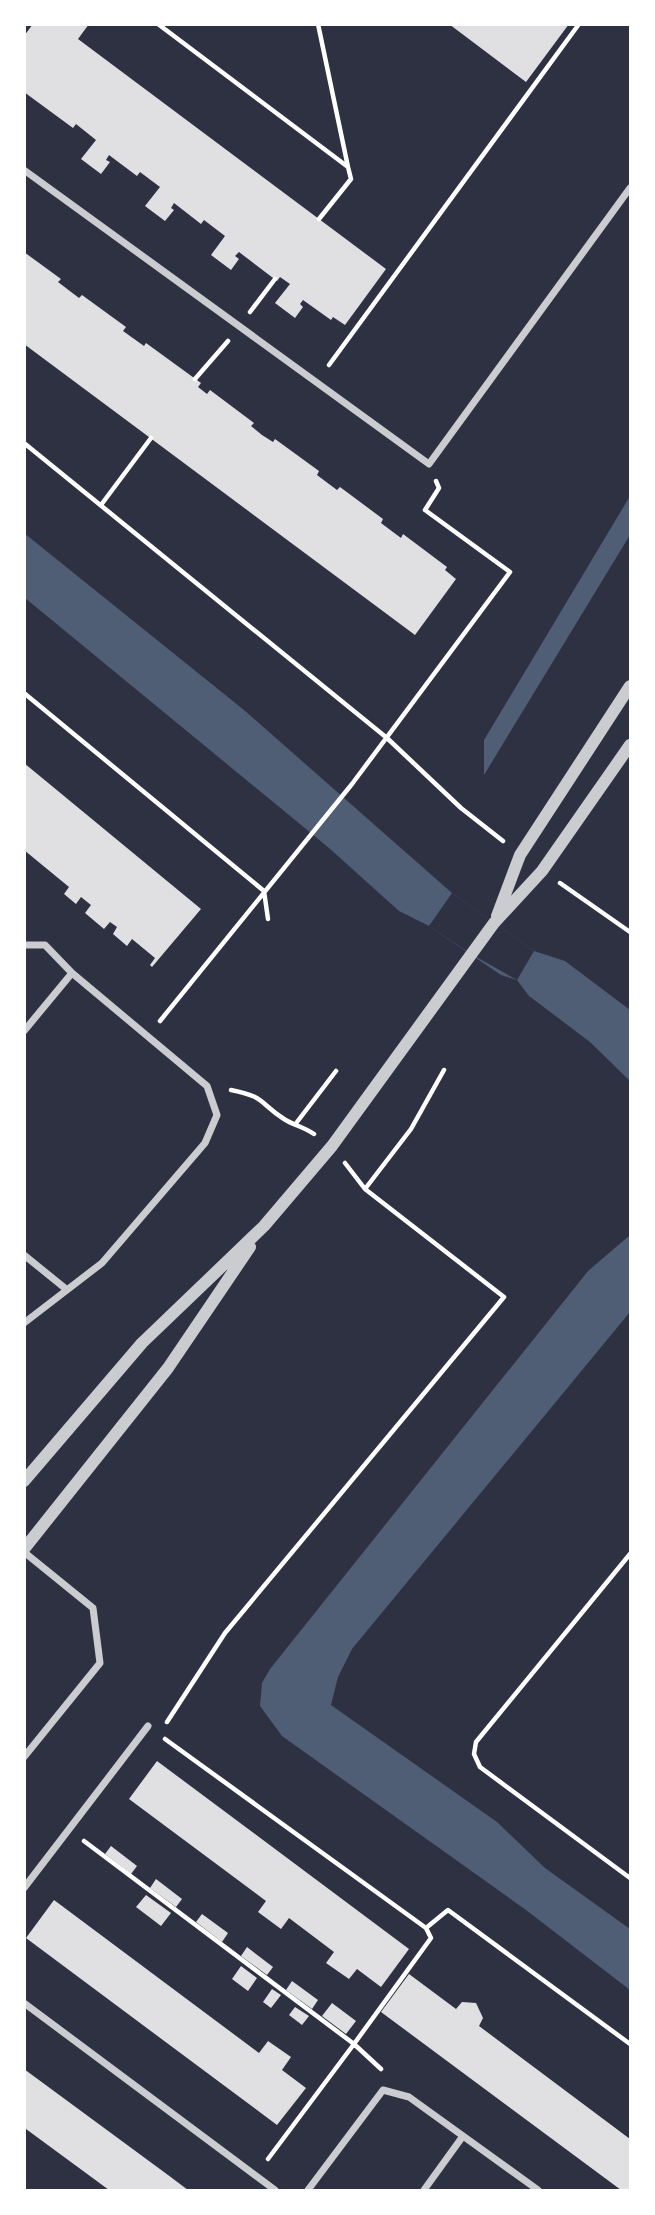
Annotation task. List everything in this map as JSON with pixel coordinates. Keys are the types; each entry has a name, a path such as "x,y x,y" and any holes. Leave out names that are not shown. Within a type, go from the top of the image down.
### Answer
{"street":[{"path":"24,170 429,464 631,188"},
{"path":"495,923 520,855 631,686"},
{"path":"24,1481 142,1343 264,1226 332,1146 471,954 542,871 631,745"},
{"path":"24,945 45,945 72,973 207,1086 217,1115 205,1143 102,1263 24,1323"},
{"path":"24,1031 72,973"},
{"path":"24,1757 100,1662 93,1608 24,1551 169,1368 264,1226"},
{"path":"24,1255 66,1289"},
{"path":"24,1888 148,1726"},
{"path":"24,2003 254,2178 275,2190"},
{"path":"308,2190 383,2091 409,2097 538,2190"},
{"path":"424,2190 463,2136"}],"path":[{"path":"158,24 348,167"},
{"path":"318,24 351,179 319,219"},
{"path":"316,383 579,24"},
{"path":"101,505 151,438"},
{"path":"24,443 387,738 461,808 520,855"},
{"path":"148,1035 352,784 510,572 425,510 439,488 429,464"},
{"path":"24,693 264,891 268,919"},
{"path":"542,871 631,932"},
{"path":"159,1734 225,1633 504,1297 365,1189 411,1129 444,1070"},
{"path":"297,1122 337,1071"},
{"path":"257,1095 286,1121"},
{"path":"631,1554 475,1742 474,1754 480,1767 631,1878"},
{"path":"148,1726 426,1928 431,1938 254,2178"},
{"path":"69,1829 106,1860 354,2044 383,2071 383,2091"},
{"path":"426,1928 448,1910 631,2044"}],"water":[{"path":"630,496 630,535 484,775 484,740"},
{"path":"24,533 244,710 452,893 534,951 565,961 630,1010 630,1081 590,1042 529,996 517,980 501,975 429,926 399,911 329,848 25,598"},
{"path":"630,1235 630,1312 352,1649 338,1677 331,1705 497,1822 545,1868 630,1929 630,1990 526,1910 282,1736 260,1706 262,1683 270,1669 588,1271"}],"pier":[{"path":"452,893 534,951 517,980 429,926"}],"building":[{"path":"33,24 89,24 78,39 386,269 345,325 333,317 331,320 303,300 300,304 303,307 295,318 275,303 290,284 280,277 277,281 239,252 235,256 239,259 231,270 211,255 225,236 204,220 201,224 174,203 171,208 174,210 165,221 145,206 160,187 140,172 137,176 109,155 106,160 110,162 101,174 81,159 96,140 76,124 73,128 24,92 24,36"},
{"path":"449,24 569,24 526,82"},
{"path":"24,252 61,279 58,282 79,298 82,295 126,327 123,331 144,346 146,343 201,383 198,387 207,394 210,390 254,423 251,426 262,435 273,442 275,439 319,471 317,475 337,490 340,487 383,519 381,523 401,538 403,534 447,567 445,570 456,579 415,635 24,344"},
{"path":"24,763 201,909 152,967 150,965 155,958 132,939 127,946 113,934 117,927 110,922 104,929 85,913 91,905 81,897 76,904 64,894 69,887 24,850"},
{"path":"157,1761 409,1949 381,1987 357,1969 349,1979 326,1963 334,1952 289,1918 281,1929 258,1912 266,1901 129,1799"},
{"path":"111,1846 137,1866 131,1874 105,1854"},
{"path":"156,1879 182,1899 176,1907 150,1888"},
{"path":"146,1895 171,1913 161,1926 136,1907"},
{"path":"54,1900 259,2053 268,2041 291,2057 282,2070 306,2088 277,2125 26,1938"},
{"path":"202,1914 228,1933 222,1942 196,1922"},
{"path":"247,1947 273,1967 267,1975 241,1956"},
{"path":"241,1966 257,1978 248,1991 232,1979"},
{"path":"409,1974 456,2009 462,2002 476,2003 483,2018 479,2026 630,2139 630,2190 621,2190 381,2012"},
{"path":"292,1981 318,2000 312,2009 286,1990"},
{"path":"272,1989 281,1995 271,2008 263,2002"},
{"path":"332,2003 356,2021 346,2034 322,2016"},
{"path":"295,2007 309,2016 302,2025 289,2015"},
{"path":"24,2069 188,2190 109,2190 26,2129"}]}
